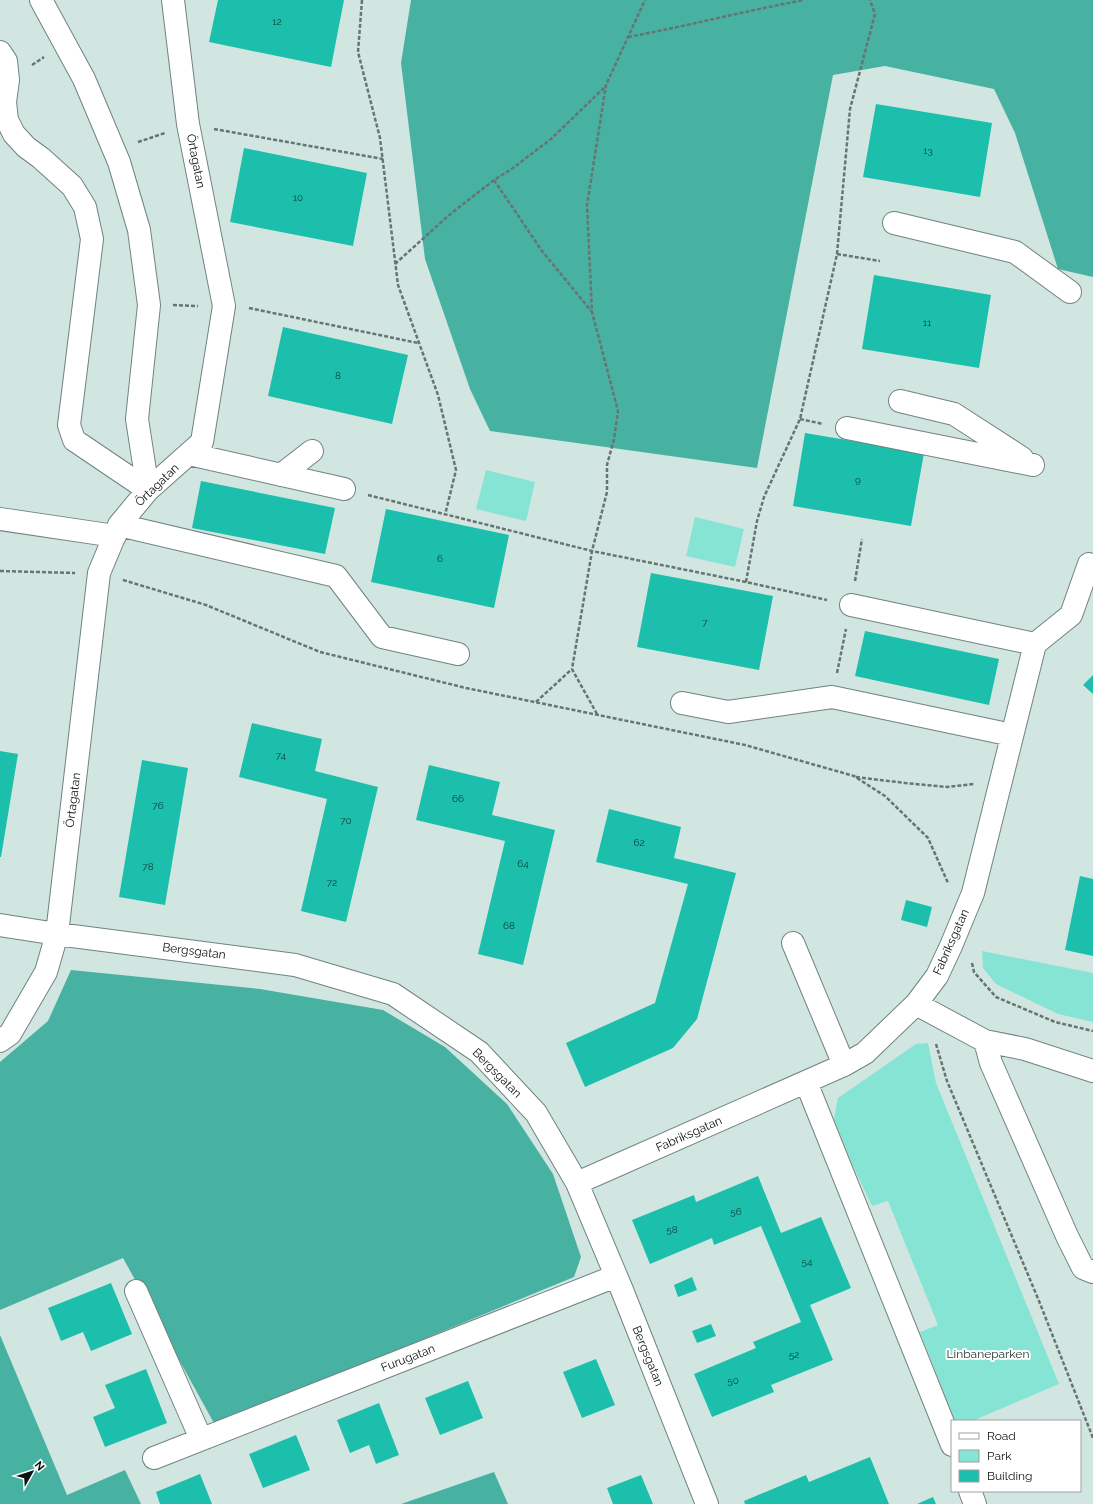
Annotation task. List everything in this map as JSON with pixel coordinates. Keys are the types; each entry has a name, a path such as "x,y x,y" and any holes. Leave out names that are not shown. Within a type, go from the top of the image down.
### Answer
{"street":[{"path":"41,0 84,79 119,162 139,230 148,305 137,419 148,490"},
{"name":"Örtagatan","path":"0,1041 10,1034 46,972 57,934 99,573 117,530 148,490 202,442 224,306 188,124 173,0"},
{"path":"0,52 6,61 8,80 5,102 7,120 14,134 26,147 72,186 85,207 92,239 69,425 74,440 148,490"},
{"path":"894,223 1014,252 1070,292"},
{"path":"847,428 1033,465 995,442 954,414 900,401"},
{"path":"281,475 312,451"},
{"path":"189,454 344,489"},
{"path":"0,520 117,530 336,576 382,637 458,654"},
{"path":"851,605 1035,644 1071,615 1089,564"},
{"name":"Fabriksgatan","path":"577,1183 844,1065 865,1053 916,1004 937,976 973,893 1035,644"},
{"path":"682,703 728,712 832,697 1012,735"},
{"name":"Bergsgatan","path":"0,925 57,934 295,965 393,994 479,1052 536,1113 577,1183 616,1276 707,1504"},
{"path":"793,943 844,1065"},
{"path":"916,1004 986,1042 1024,1050 1093,1071"},
{"path":"986,1042 991,1063 1067,1236 1083,1268 1093,1272"},
{"path":"806,1082 951,1443"},
{"name":"Furugatan","path":"154,1458 616,1276"},
{"path":"136,1291 201,1439"},
{"path":"970,1492 975,1504"}],"path":[{"path":"362,0 358,52 380,138 398,285 438,395 456,470 445,515"},
{"path":"536,702 572,669 592,551 606,492 607,465 614,439 618,411 592,312 587,205 606,86 645,0"},
{"path":"627,37 684,27 767,7 804,0"},
{"path":"746,582 757,521 764,497 800,419 837,254 850,109 874,14 870,0"},
{"path":"8,80 65,43"},
{"path":"395,264 448,216 494,180 551,140 606,86"},
{"path":"114,151 188,124 383,159"},
{"path":"494,180 542,251 592,312"},
{"path":"837,254 880,261"},
{"path":"148,305 246,307 419,343"},
{"path":"344,489 592,551 851,605"},
{"path":"832,697 851,605 862,539"},
{"path":"0,572 99,573 206,604 320,652 466,688 745,745 854,776 905,784 948,787 976,784 1002,776"},
{"path":"572,669 597,715"},
{"path":"854,776 884,796 928,838 950,885"},
{"path":"951,946 968,951 974,972 996,997 1055,1022 1093,1031"},
{"path":"943,1019 935,1040 947,1081 1039,1301 1093,1438"}],"green space":[{"path":"411,0 1093,0 1093,277 1058,269 1015,133 994,89 885,66 833,75 757,468 490,431 470,389 425,259 401,63"},
{"path":"486,470 535,482 526,521 476,509"},
{"path":"695,517 744,529 735,567 686,556"},
{"path":"982,951 1093,973 1093,1022 1058,1014 996,984 983,968"},
{"path":"71,970 260,989 383,1010 445,1047 507,1104 553,1174 581,1257 574,1277 215,1425 123,1258 0,1310 0,1062 48,1021"},
{"name":"Linbaneparken","path":"928,1043 936,1083 1059,1384 974,1420 955,1420 920,1332 938,1325 888,1201 872,1206 852,1164 834,1119 838,1098 916,1044"},
{"path":"0,1335 67,1495 125,1470 141,1504 0,1504"},
{"path":"494,1472 508,1504 401,1504"}],"building":[{"path":"218,0 344,0 331,67 209,42"},
{"path":"876,104 992,123 980,197 863,177"},
{"path":"244,148 367,173 353,246 230,222"},
{"path":"874,275 991,295 979,368 862,349"},
{"path":"283,327 408,355 392,424 268,396"},
{"path":"805,433 924,453 911,526 793,506"},
{"path":"201,481 335,508 325,554 192,528"},
{"path":"386,509 509,535 494,608 371,582"},
{"path":"651,573 773,596 759,670 637,647"},
{"path":"865,631 999,659 989,705 855,676"},
{"path":"1093,675 1093,694 1083,685"},
{"path":"252,723 322,739 315,771 378,787 346,922 301,911 327,799 239,777"},
{"path":"0,751 18,754 1,857 0,857"},
{"path":"142,760 188,768 165,905 119,897"},
{"path":"429,765 500,782 492,815 555,830 523,965 478,954 505,841 416,820"},
{"path":"609,809 681,827 674,858 736,873 697,1019 673,1048 585,1087 566,1043 655,1003 688,884 596,862"},
{"path":"1080,876 1093,879 1093,956 1065,950"},
{"path":"906,900 932,907 927,927 901,920"},
{"path":"758,1176 781,1233 821,1217 851,1288 810,1305 833,1360 771,1385 774,1392 712,1417 694,1374 756,1348 753,1342 801,1322 761,1226 714,1245 712,1238 650,1264 632,1220 694,1195 696,1202"},
{"path":"692,1277 697,1290 678,1297 674,1285"},
{"path":"111,1283 132,1334 91,1351 83,1332 61,1341 48,1308"},
{"path":"711,1324 716,1336 697,1343 692,1331"},
{"path":"596,1359 615,1405 582,1418 563,1372"},
{"path":"146,1369 167,1423 105,1447 93,1417 115,1408 105,1385"},
{"path":"468,1381 483,1418 440,1435 425,1398"},
{"path":"379,1403 399,1455 376,1464 369,1445 350,1453 337,1420"},
{"path":"296,1435 310,1470 263,1488 249,1454"},
{"path":"870,1457 889,1504 745,1504 744,1501 806,1475 809,1482"},
{"path":"200,1474 212,1504 160,1504 156,1492"},
{"path":"641,1475 653,1504 613,1504 607,1488"},
{"path":"933,1497 936,1504 917,1504"}]}
